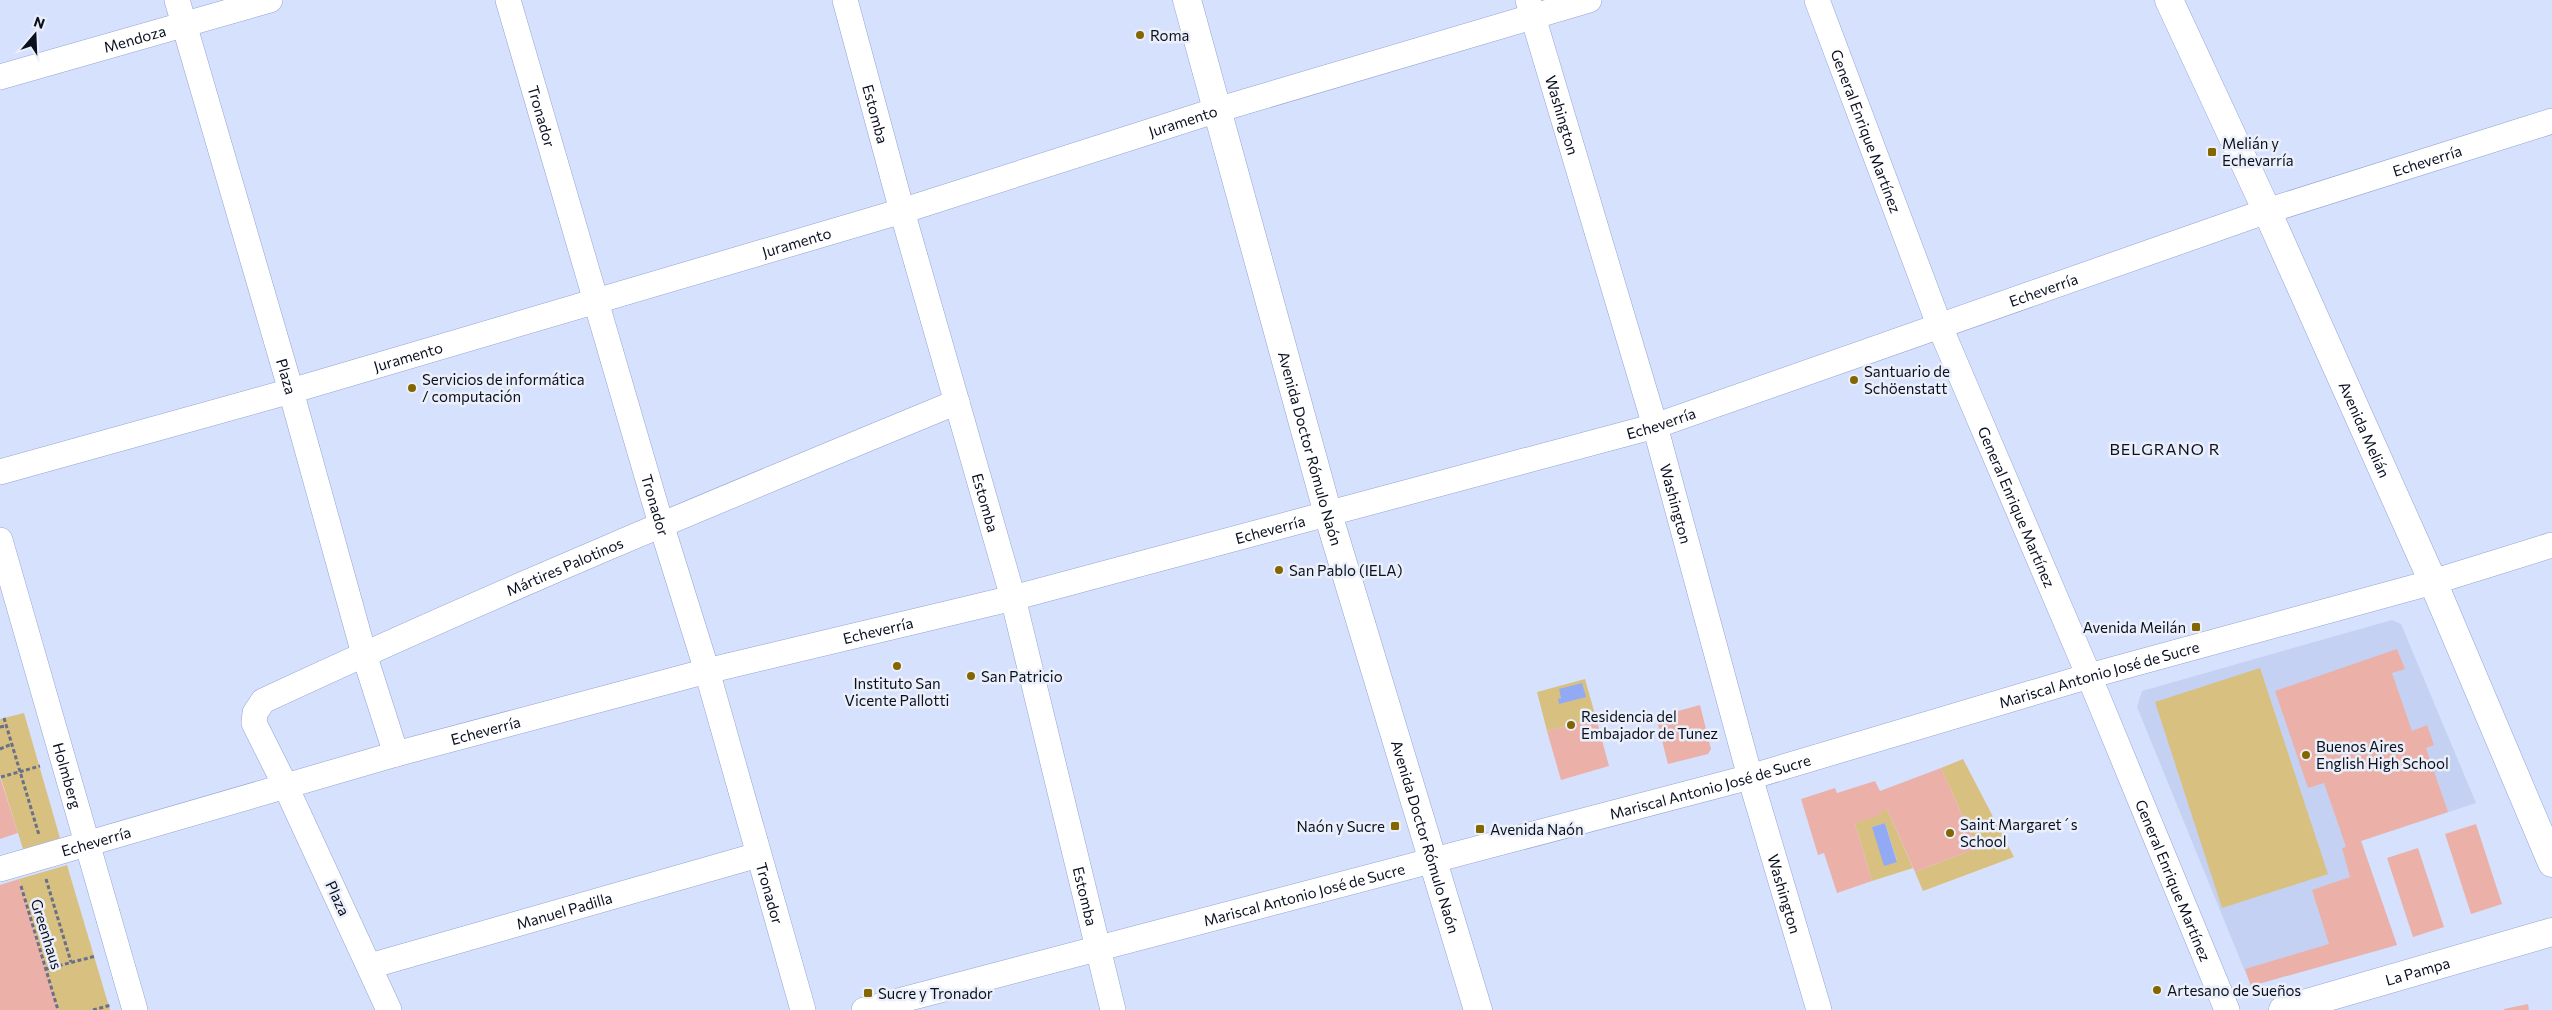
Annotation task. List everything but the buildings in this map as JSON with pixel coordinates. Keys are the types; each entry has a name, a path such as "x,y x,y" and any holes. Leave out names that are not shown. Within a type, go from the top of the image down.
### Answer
{"street":[{"name":"Plaza","path":"177,0 292,391 364,654 396,754"},
{"name":"Mendoza","path":"0,77 270,0"},
{"name":"Tronador","path":"508,0 661,524 707,671 803,1010"},
{"name":"Estomba","path":"845,0 902,211 1013,598 1113,1010"},
{"name":"Avenida Doctor Rómulo Naón","path":"1187,0 1328,514 1478,1010"},
{"name":"Juramento","path":"0,472 292,391 902,211 1530,8 1589,0"},
{"name":"General Enrique Martínez","path":"1817,0 1940,327 2089,676 2227,1010"},
{"name":"Avenida Melián","path":"2169,0 2433,582 2552,863"},
{"name":"Washington","path":"1530,8 1655,426 1750,777 1819,1010"},
{"name":"Echeverría","path":"7,867 396,754 707,671 1013,598 1655,426 2266,211 2552,122"},
{"name":"Mártires Palotinos","path":"286,786 254,722 255,713 263,701 364,654 661,524 957,402"},
{"name":"Holmberg","path":"0,540 88,842 134,1010"},
{"name":"Mariscal Antonio José de Sucre","path":"864,1010 1750,777 2089,676 2433,582 2552,545"},
{"name":"Plaza","path":"286,786 389,1010"},
{"name":"Manuel Padilla","path":"370,966 758,855"},
{"name":"La Pampa","path":"2283,1010 2552,932"}],"path":[{"path":"4,718 45,856"},
{"path":"0,728 6,726"},
{"path":"0,749 12,744"},
{"path":"0,777 40,766"},
{"name":"Greenhaus","path":"45,856 51,874 45,875 71,962"},
{"name":"Greenhaus","path":"7,867 46,969 58,1010"},
{"path":"46,969 118,950"}],"shaded area":[{"name":"Buenos Aires English High School","path":"2392,620 2401,624 2476,803 2361,841 2397,945 2251,986 2137,707 2142,691"},
{"path":"2260,668 2328,874 2222,908 2155,702"},
{"path":"1585,679 1596,718 1547,731 1537,692"},
{"path":"24,713 60,838 23,849 0,775 0,719"},
{"path":"1963,759 2014,857 1923,891 1915,872 1977,848 1941,768"},
{"path":"1887,809 1913,868 1872,881 1855,823","holes":["1885,823 1897,862 1872,827"]},
{"path":"67,865 110,1010 58,1010 19,879"}],"water":[{"path":"1582,683 1586,697 1559,704 1558,699 1561,698 1559,689"},
{"path":"1885,823 1897,862 1884,866 1872,827"}],"place":[{"name":"Roma","path":"1140,35"},
{"name":"Melián y Echevarría","path":"2212,152"},
{"name":"Santuario de Schöenstatt","path":"1854,380"},
{"name":"Servicios de informática / computación","path":"412,388"},
{"name":"San Pablo (IELA)","path":"1279,570"},
{"name":"Avenida Meilán","path":"2196,627"},
{"name":"Instituto San Vicente Pallotti","path":"897,666"},
{"name":"San Patricio","path":"971,676"},
{"name":"Residencia del Embajador de Tunez","path":"1571,725"},
{"name":"Buenos Aires English High School","path":"2306,755"},
{"name":"Naón y Sucre","path":"1395,826"},
{"name":"Avenida Naón","path":"1480,829"},
{"name":"Saint Margaret´s School","path":"1950,833"},
{"name":"Artesano de Sueños","path":"2157,990"},
{"name":"Sucre y Tronador","path":"868,993"}],"district":[{"name":"BELGRANO R","path":"2165,448"}]}
